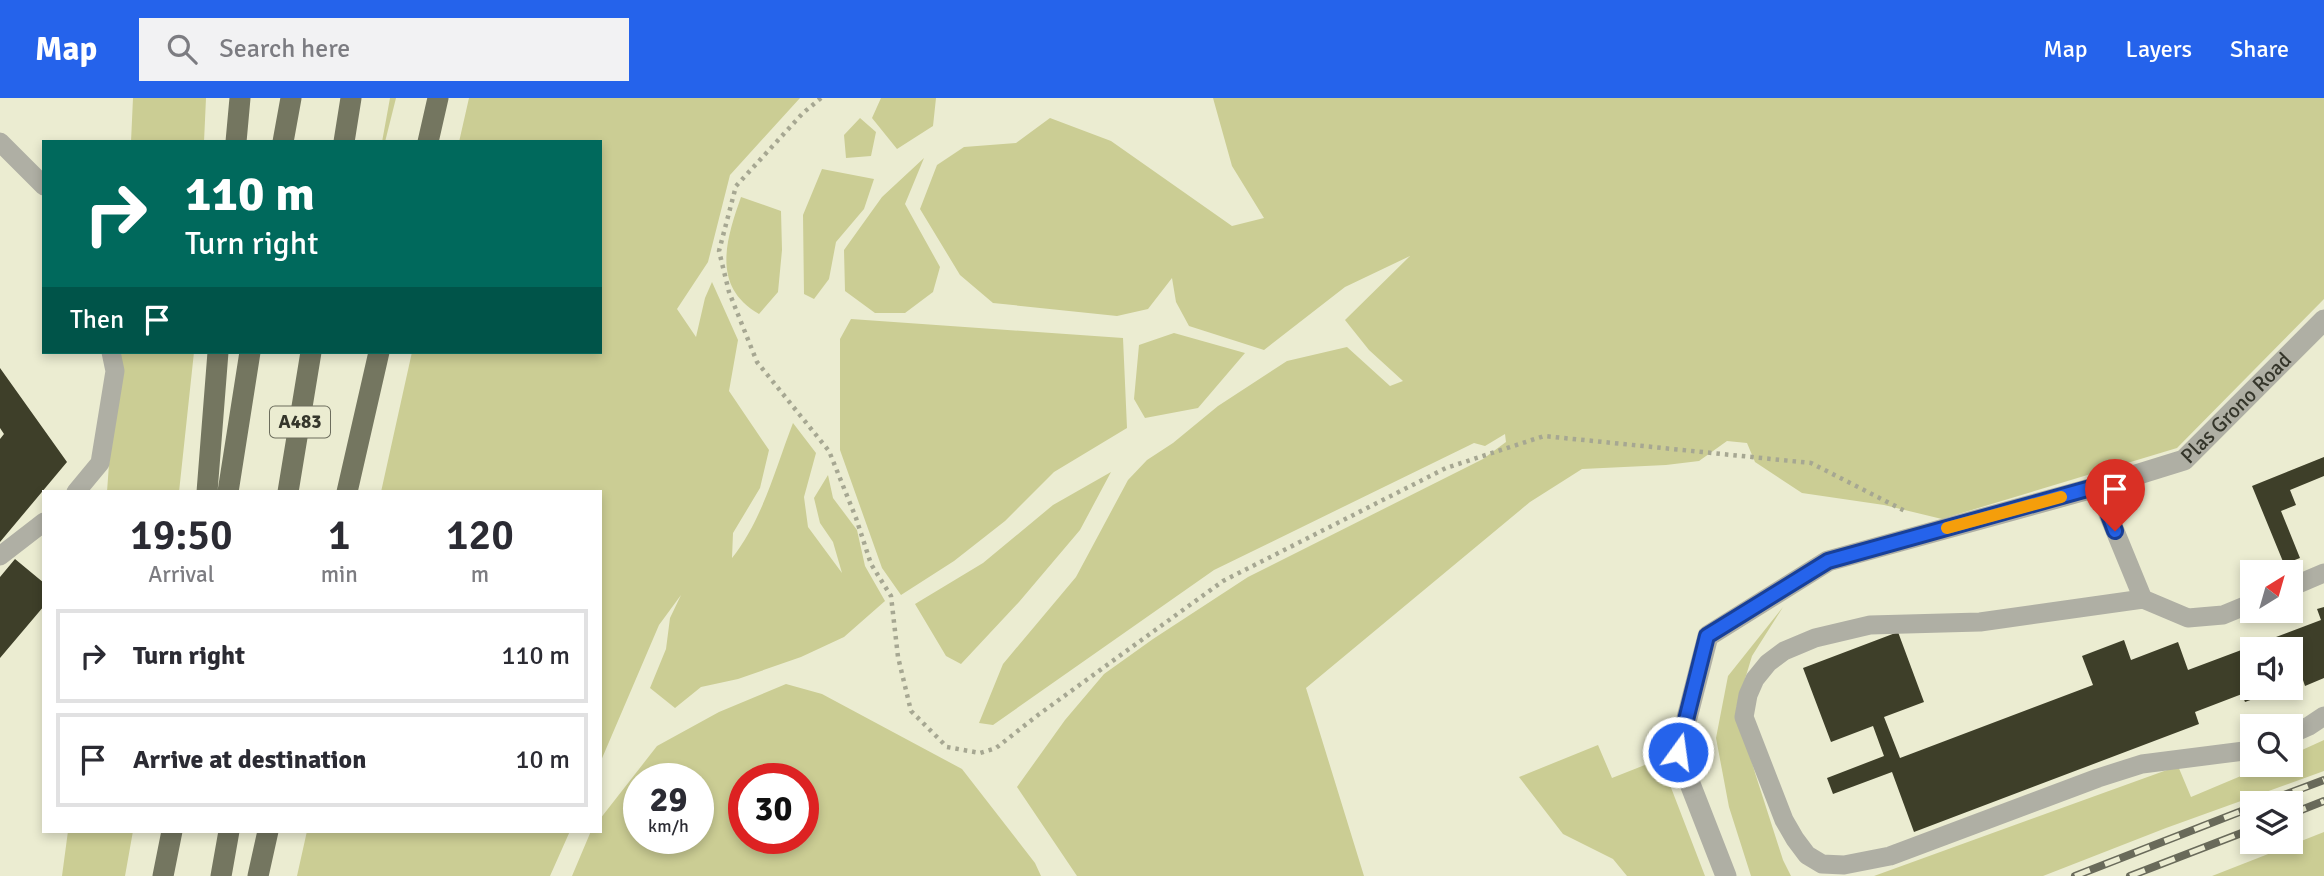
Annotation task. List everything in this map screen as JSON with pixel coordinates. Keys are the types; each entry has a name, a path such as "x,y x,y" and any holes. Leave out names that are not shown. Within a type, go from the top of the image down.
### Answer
{"highway":[{"path":"236,140 240,98"},
{"path":"283,140 291,98"},
{"path":"344,140 351,98"},
{"path":"428,140 438,98"},
{"path":"207,490 218,354"},
{"name":"A483","path":"228,490 250,354"},
{"name":"A483","path":"288,490 311,354"},
{"path":"347,490 379,354"},
{"path":"163,876 172,833"},
{"path":"221,876 229,833"},
{"path":"258,876 268,833"}],"street":[{"name":"Plas Grono Road","path":"1726,876 1678,752 1707,636 1828,561 2184,460 2324,320"}],"lane":[{"path":"0,142 42,184"},
{"path":"78,490 100,463 115,371 111,354"},
{"path":"2098,486 2143,599"},
{"path":"0,556 42,524"},
{"path":"2303,582 2324,573"},
{"path":"2240,608 2223,615 2188,618 2143,599 1980,622 1870,625 1815,638 1784,651 1768,663 1755,679 1748,695 1744,717 1784,820 1807,855 1822,864 1844,865 1890,856 2098,778 2143,764 2240,752"},
{"path":"2303,729 2324,716"}],"path":[{"path":"821,98 803,113 736,186 719,251 729,292 757,362 829,451 871,564 891,596 898,657 911,712 947,747 980,753 996,748 1223,581 1446,468 1544,436 1811,463 1942,529"}],"green space":[{"path":"133,98 206,98 204,140 131,140"},
{"path":"390,98 396,98 386,140 382,140"},
{"path":"469,98 800,98 730,175 708,262 677,309 696,337 705,298 712,282 738,340 729,391 769,450 760,488 733,533 732,558 760,511 793,423 816,453 804,497 808,527 842,573 833,542 820,523 814,498 828,475 833,498 857,530 865,566 885,601 844,637 801,657 738,679 701,687 675,708 650,688 666,649 670,618 681,595 659,625 602,758 602,490 381,490 412,354 602,354 602,140 459,140"},
{"path":"881,98 936,98 933,126 897,149 872,118"},
{"path":"1213,98 2324,98 2324,299 2177,448 1942,519 1884,505 1802,493 1755,462 1747,443 1727,441 1699,461 1582,469 1530,502 1306,688 1364,876 1077,876 1017,787 1065,720 1104,674 1248,577 1483,459 1506,442 1505,434 1485,446 1474,443 1214,570 993,725 979,723 1003,664 1076,577 1128,480 1147,460 1173,443 1218,406 1287,361 1347,347 1390,386 1403,381 1369,350 1345,320 1410,256 1345,287 1264,350 1189,326 1176,302 1172,278 1148,309 1117,316 993,303 960,275 920,209 937,165 964,147 1016,143 1050,118 1111,141 1232,226 1264,218 1232,166"},
{"path":"860,118 876,132 871,156 846,158 844,135"},
{"path":"924,158 905,204 940,267 933,292 905,313 875,313 845,291 844,250 882,197"},
{"path":"822,169 874,179 864,209 836,242 829,279 814,299 804,294 803,215"},
{"path":"741,197 781,211 782,250 778,292 759,314 744,303 728,276 727,246"},
{"path":"851,319 1123,338 1127,428 1054,472 1005,521 954,561 901,595 882,568 840,450 840,339"},
{"path":"1174,333 1245,353 1198,408 1145,418 1134,399 1139,345"},
{"path":"117,354 194,354 179,490 107,490"},
{"path":"1111,472 1080,530 1019,602 961,664 946,656 915,604 983,563 1053,505"},
{"path":"1783,607 1752,656 1736,709 1783,860 1791,876 1751,876 1729,807 1716,738 1728,676"},
{"path":"786,684 822,694 962,769 1035,863 1041,876 572,876 590,833 602,833 602,816 623,790 623,854 714,854 714,763 644,763 657,746 719,712"},
{"path":"2324,740 2324,771 2269,791 2240,791 2240,801 2043,876 1874,876 2178,766 2191,797 2240,776 2303,777 2303,750"},
{"path":"1598,745 1612,778 1660,759 1705,876 1627,876 1613,859 1563,834 1519,777"},
{"path":"2324,832 2324,876 2212,876 2268,854 2303,854 2303,840"},
{"path":"68,833 133,833 125,876 62,876"},
{"path":"307,833 569,833 550,876 297,876"}],"building":[{"path":"0,368 67,462 0,542 0,439 4,434 0,428"},
{"path":"2324,457 2324,476 2290,490 2296,505 2281,511 2300,558 2282,560 2252,486"},
{"path":"15,559 42,581 42,608 0,658 0,577"},
{"path":"2324,607 2324,678 2305,686 2303,637 2276,637 2321,620 2317,609"},
{"path":"1898,632 1924,702 1884,717 1900,758 2093,685 2082,656 2124,640 2131,660 2178,642 2188,670 2240,650 2240,695 2195,712 2199,724 1914,832 1892,772 1833,794 1827,778 1884,756 1873,726 1831,742 1803,668"}],"railway":[{"path":"2295,791 2324,780"},
{"path":"2303,809 2324,801"},
{"path":"2075,876 2240,812"},
{"path":"2130,876 2240,834"}],"slow traffic":[{"path":"1947,528 2061,497"}],"route":[{"path":"1678,752 1707,636 1828,561 2098,486 2115,531"}]}
